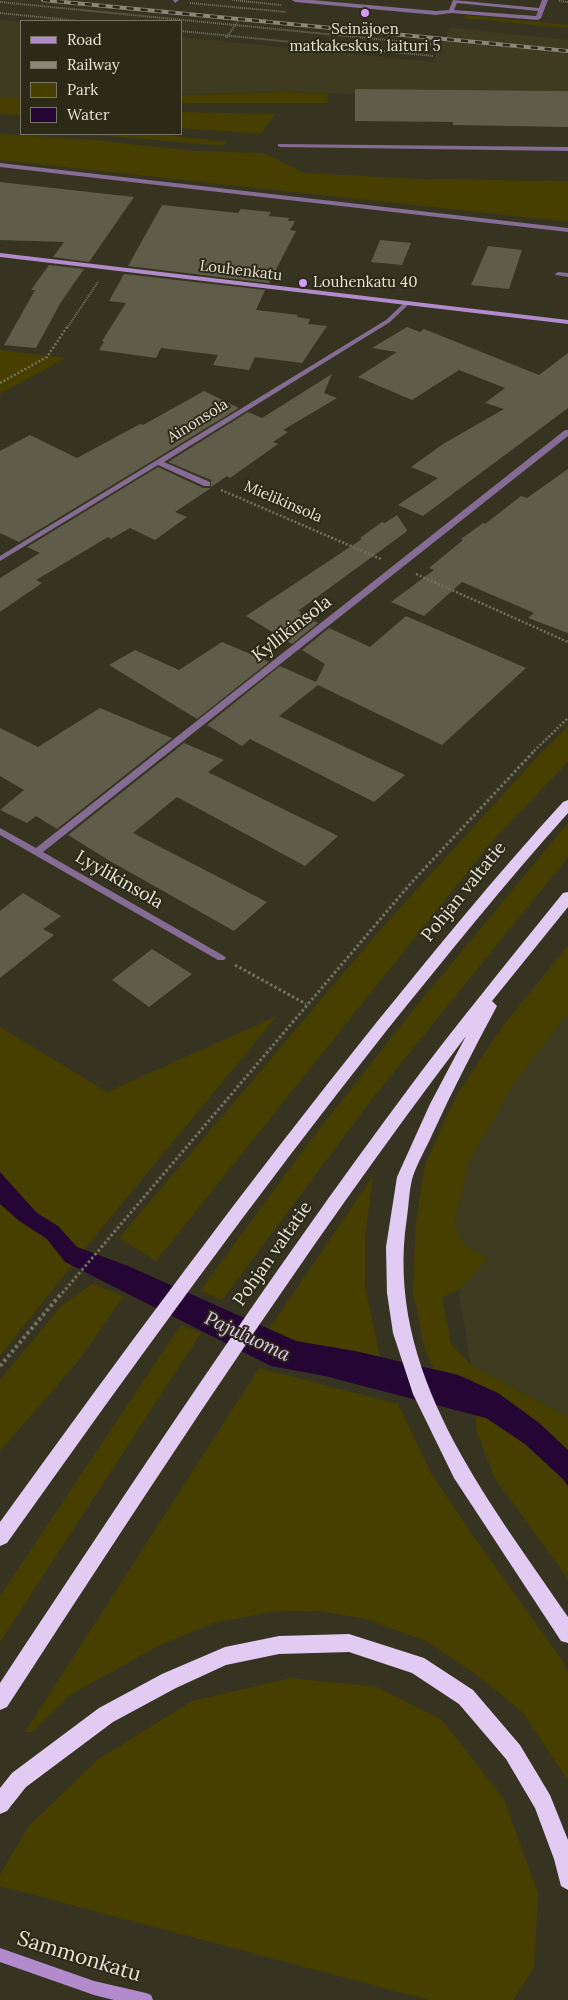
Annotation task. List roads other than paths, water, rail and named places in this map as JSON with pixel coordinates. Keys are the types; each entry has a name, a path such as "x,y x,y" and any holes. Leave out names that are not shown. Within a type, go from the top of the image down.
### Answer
{"highway":[{"name":"Pohjan valtatie","path":"0,1537 146,1334 338,1080 520,856 568,804"},
{"name":"Pohjan valtatie","path":"0,1700 223,1364 364,1161 511,966 568,897"},
{"path":"511,966 438,1104 405,1177 394,1247 396,1293 402,1333 422,1394 460,1472 568,1634"},
{"path":"0,1804 19,1780 106,1715 169,1681 225,1656 279,1645 348,1643 417,1665 466,1698 513,1752 543,1802 565,1859 568,1880"}],"street":[{"path":"295,0 436,13 452,11 538,18 545,0"},
{"path":"452,11 454,0 541,10"},
{"path":"280,145 568,149"},
{"path":"0,165 568,230"},
{"name":"Louhenkatu","path":"0,255 568,322"},
{"path":"558,274 568,276"},
{"name":"Ainonsola","path":"0,559 388,321 407,303"},
{"name":"Kyllikinsola","path":"37,852 568,432"},
{"path":"158,462 207,484"},
{"name":"Lyylikinsola","path":"0,831 221,958"},
{"name":"Sammonkatu","path":"0,1955 94,1988 146,2000"}],"water":[{"name":"Pajuluoma","path":"0,1172 37,1213 58,1226 77,1247 128,1266 296,1341 355,1351 458,1375 498,1393 538,1422 568,1450 568,1486 563,1479 525,1444 486,1418 325,1376 271,1366 65,1262 47,1239 18,1220 0,1204"}],"railway":[{"path":"43,0 568,51"}],"place":[{"name":"Seinäjoen matkakeskus, laituri 5","path":"365,13"},
{"name":"Louhenkatu 40","path":"303,283"}]}
